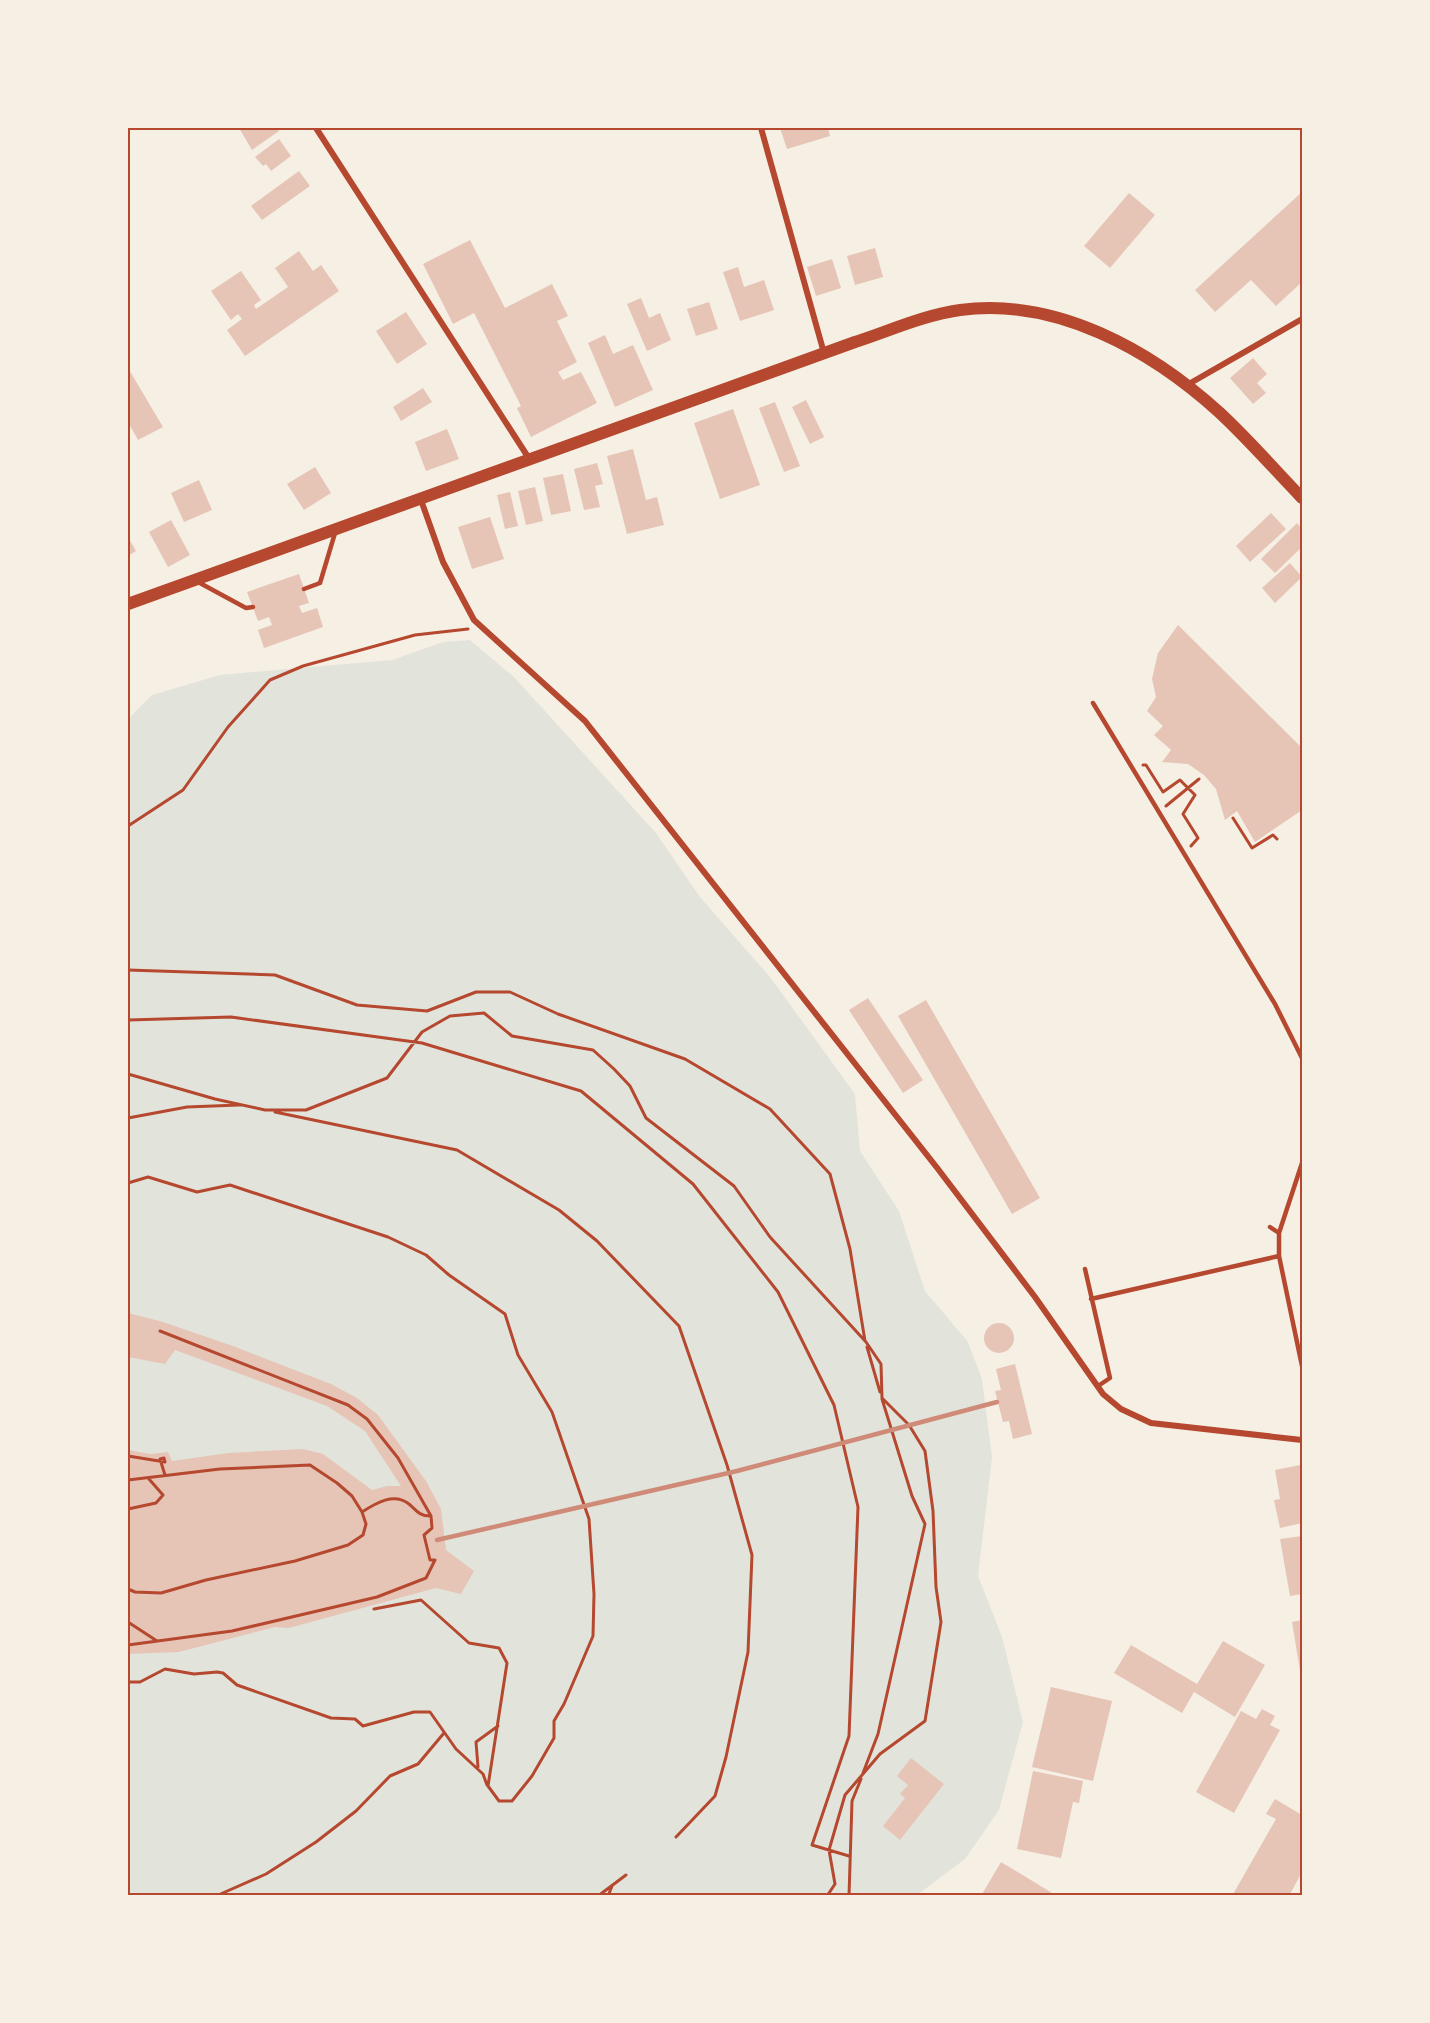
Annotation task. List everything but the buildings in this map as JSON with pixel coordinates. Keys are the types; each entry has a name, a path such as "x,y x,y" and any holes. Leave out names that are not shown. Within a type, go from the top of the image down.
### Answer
{"main road":[{"path":"128,604 336,531 824,353 959,310 999,309 1061,319 1094,330 1150,359 1220,414 1302,498"}],"street":[{"path":"316,128 530,460"},
{"path":"761,128 824,353"},
{"path":"1186,385 1302,319"},
{"path":"421,500 443,562 474,620 492,638 533,670 585,721 938,1169 1035,1297 1098,1386 1121,1408 1151,1423 1302,1440"}],"lane":[{"path":"304,589 320,583 336,531"},
{"path":"195,581 246,608 253,607"},
{"path":"1093,703 1275,1004 1302,1058"},
{"path":"1302,1163 1279,1233 1278,1257 1302,1366"},
{"path":"1270,1227 1279,1233"},
{"path":"1091,1299 1278,1257"},
{"path":"1085,1269 1110,1378 1098,1386"}],"path":[{"path":"128,826 183,790 228,727 270,680 303,666 415,635 468,629 492,638"},
{"path":"1131,767 1146,765 1163,792 1180,780 1195,795 1183,814 1198,838 1184,854"},
{"path":"1158,811 1199,779"},
{"path":"1233,818 1252,848 1274,835 1277,839"},
{"path":"128,970 274,975 357,1005 427,1011 476,992 510,992 558,1014 685,1059 770,1109 830,1174 850,1249 860,1323 912,1496 925,1524 878,1734 852,1801 849,1896"},
{"path":"265,1110 306,1110 387,1078 422,1032 450,1016 484,1013 512,1036 593,1050 630,1086 646,1118 734,1186 770,1237 866,1342 881,1364 882,1398 909,1425 925,1451 933,1511 936,1587 941,1622 925,1720 880,1754 845,1795 830,1850 835,1884 827,1896"},
{"path":"128,1020 231,1017 414,1042 581,1091 693,1184 778,1292 834,1406 858,1507 849,1736 812,1845 849,1856"},
{"path":"128,1074 265,1110 457,1150 560,1210 597,1240 679,1326 728,1465 752,1556 748,1652 726,1757 715,1796 676,1838"},
{"path":"128,1118 187,1107 244,1105"},
{"path":"128,1183 148,1177 197,1192 230,1185 388,1237 426,1255 449,1275 505,1314 518,1355 552,1412 589,1519 594,1594 593,1636 564,1704 554,1721 554,1738 532,1776 512,1801 499,1801 478,1769 456,1749 430,1712 424,1711 363,1726 355,1719 331,1718 237,1685 223,1673 194,1674 165,1669 140,1682 128,1682"},
{"path":"128,1645 159,1642 286,1619 377,1597 426,1578 435,1560 430,1560 424,1534 432,1528 431,1516 383,1438 367,1419 348,1405 160,1331"},
{"path":"128,1456 144,1457 156,1460 165,1462 164,1458 160,1459 163,1466 165,1475"},
{"path":"128,1480 220,1469 310,1465 352,1496 366,1524 363,1535 348,1545 295,1561 206,1580 161,1593 135,1592 128,1589"},
{"path":"128,1509 156,1503 163,1495 149,1479"},
{"path":"362,1512 384,1500 402,1500 422,1516 431,1516"},
{"path":"374,1609 421,1600 469,1643 499,1648 507,1663 488,1786"},
{"path":"128,1622 159,1642"},
{"path":"478,1769 476,1742 498,1726"},
{"path":"216,1896 266,1874 316,1842 356,1811 390,1776 418,1764 444,1733"},
{"path":"598,1896 626,1875"},
{"path":"608,1896 613,1884"}],"shaded area":[{"path":"470,640 514,677 656,833 700,897 770,977 855,1094 860,1151 899,1211 925,1291 968,1342 982,1379 992,1457 978,1576 1002,1637 1023,1722 999,1810 965,1859 917,1895 128,1896 128,719 152,695 220,675 392,660 443,642"}],"railway":[{"path":"437,1540 737,1471 997,1402"}]}
